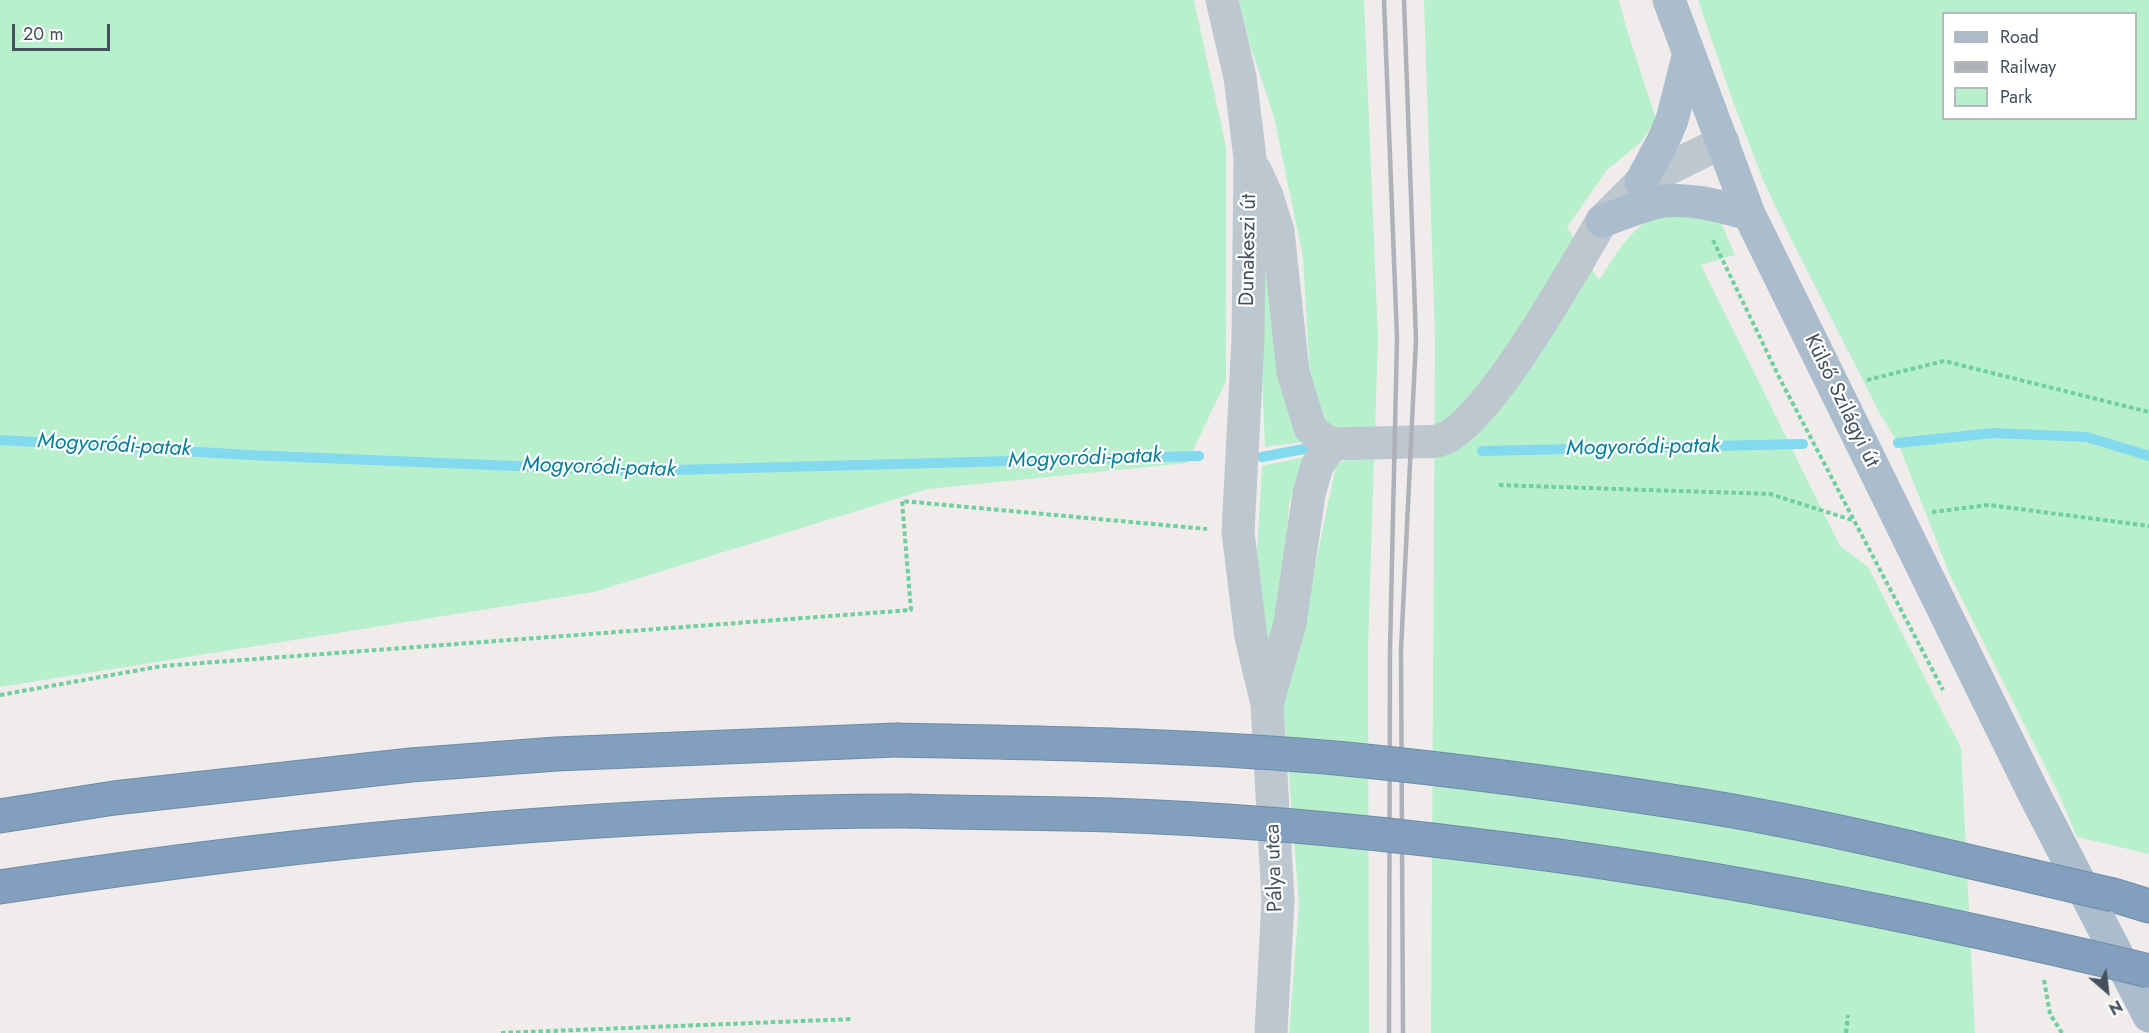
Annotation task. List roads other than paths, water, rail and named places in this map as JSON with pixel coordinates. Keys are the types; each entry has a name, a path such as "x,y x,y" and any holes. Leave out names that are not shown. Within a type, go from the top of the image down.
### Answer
{"highway":[{"path":"0,816 114,798 411,765 624,750 896,740 1129,745 1344,759 1503,777 1680,802 1794,822 2113,895 2149,906"},
{"path":"0,888 126,868 436,832 584,820 726,814 908,811 1123,816 1336,830 1485,846 1626,865 1803,895 2001,935 2149,971"},
{"path":"2113,895 2149,897"}],"main road":[{"name":"Külső Szilágyi út","path":"1669,0 1749,214 2034,794 2149,1016"},
{"path":"1641,182 1672,120 1689,53"},
{"path":"1602,221 1642,206 1665,201 1706,203 1749,214"}],"street":[{"name":"Dunakeszi út","path":"1222,0 1240,77 1250,158 1248,339 1238,517 1251,637 1267,704"},
{"path":"1250,158 1267,196 1278,231 1293,372 1310,428 1322,439 1335,444 1439,441 1456,432 1472,419 1518,357 1602,221 1641,182 1723,142"},
{"path":"1267,704 1290,623 1309,494 1317,466 1324,454 1335,444"},
{"name":"Pálya utca","path":"1267,704 1278,900 1271,1033"}],"waterway":[{"name":"Mogyoródi-patak","path":"1898,443 1993,433 2087,437 2149,456"},
{"name":"Mogyoródi-patak","path":"0,440 249,455 635,471 1199,456"},
{"name":"Mogyoródi-patak","path":"1482,451 1803,444"},
{"name":"Mogyoródi-patak","path":"1262,457 1309,448"}],"railway":[{"path":"1384,0 1397,338 1390,650 1389,1033"},
{"path":"1403,1033 1401,650 1416,339 1404,0"}]}
